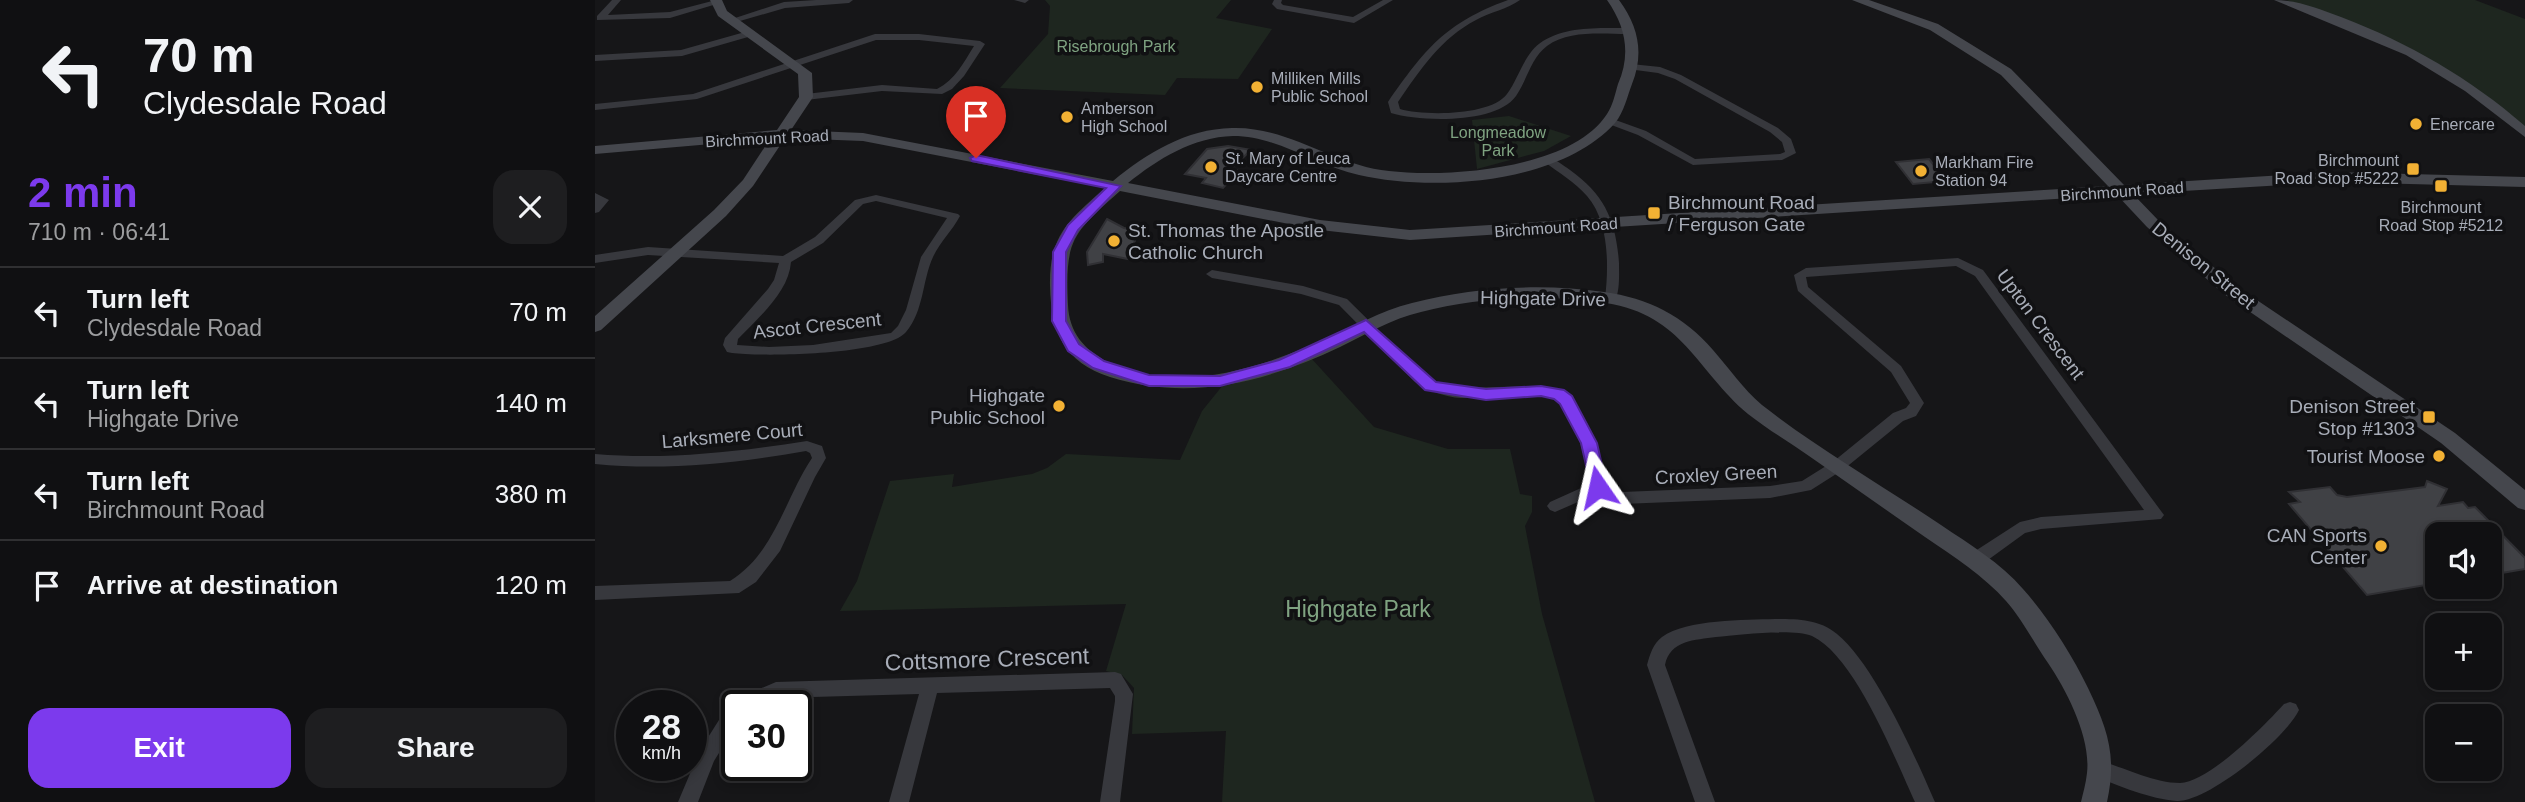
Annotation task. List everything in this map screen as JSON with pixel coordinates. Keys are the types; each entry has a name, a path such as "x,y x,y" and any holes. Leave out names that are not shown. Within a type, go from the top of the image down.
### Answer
{"main road":[{"name":"Denison Street","path":"1858,0 1934,27 1985,57 2016,82 2122,192"}],"street":[{"path":"595,326 736,197 806,97 807,76 795,64 733,20 716,2 670,15 600,18 617,0"},
{"path":"733,20 775,7 849,0"},
{"path":"1018,0 1025,0"},
{"path":"1278,0 1276,4 1280,7 1354,20 1389,0"},
{"path":"1516,0 1467,19 1439,38 1393,102 1395,111 1420,114 1498,108 1509,97 1524,70 1543,46 1580,33 1627,31"},
{"path":"1613,0 1621,9 1634,54 1610,121 1642,133 1693,162 1781,158 1791,153 1787,141 1774,130 1678,76 1660,70 1631,67"},
{"path":"2280,0 2352,24 2421,56 2485,97 2525,133"},
{"path":"595,58 682,53 752,33"},
{"path":"595,107 694,97 875,37 919,37 980,44 961,74 939,92 882,88 806,97"},
{"name":"Highgate Drive","path":"1610,121 1588,138 1547,159 1486,175 1412,178 1383,175 1340,165 1265,134 1224,133 1169,147 1115,186 1073,228 1060,252 1059,321 1073,347 1099,365 1149,380 1220,381 1285,364 1366,325 1457,297 1554,294 1611,298 1674,322 1698,344 1733,391 1975,560 2024,606 2069,674 2091,721 2101,770 2094,802"},
{"name":"Birchmount Road","path":"595,150 781,135 830,134 879,139 1115,186 1374,233 1481,233 2332,177 2525,182"},
{"path":"1547,159 1591,194 1600,206 1615,272 1611,298"},
{"name":"Denison Street","path":"2122,192 2174,244 2230,290 2448,438 2525,502"},
{"path":"595,196 603,200 595,210"},
{"name":"Ascot Crescent","path":"876,198 954,216 928,255 915,289 912,313 906,326 895,336 798,349 747,352 732,349 732,338 779,284 786,268 785,260 819,240 851,208 867,199 876,198"},
{"path":"595,259 629,252 785,260"},
{"name":"Upton Crescent","path":"1839,466 1898,417 1911,412 1917,402 1896,369 1802,288 1800,275 1806,272 1934,262 1968,265 1979,273 2156,515 2041,523 2020,528 1975,560"},
{"path":"1212,274 1303,290 1343,302 1431,386 1486,395 1541,391 1559,394 1566,400 1589,443 1598,487 1555,506"},
{"name":"Larksmere Court","path":"595,458 642,461 722,458 760,455 807,446 817,450 819,458 801,489 782,536 759,571 748,581 733,588 595,593"},
{"name":"Croxley Green","path":"1598,487 1601,494 1622,498 1770,492 1806,486 1839,466"},
{"path":"1705,802 1656,665 1657,651 1665,643 1684,634 1727,628 1803,627 1816,629 1837,645 1876,700 1925,802"},
{"name":"Cottsmore Crescent","path":"776,690 1115,680 1124,694 1124,701 1110,802"},
{"path":"899,802 930,687"},
{"path":"2101,770 2182,793 2198,788 2272,732 2290,710"},
{"name":"Cottsmore Crescent","path":"688,802 707,755 721,733"}],"green space":[{"name":"Risebrough Park","path":"1045,0 1231,0 1216,18 1272,29 1238,79 1177,78 1165,95 1000,88 1048,34 1050,6"},
{"path":"2286,0 2475,0 2525,19 2525,127 2469,85 2412,51 2352,24"},
{"name":"Longmeadow Park","path":"1509,116 1571,136 1544,151 1477,169 1472,120"},
{"name":"Highgate Park","path":"1311,358 1374,427 1448,449 1510,449 1520,494 1532,496 1532,512 1525,526 1542,614 1595,802 1222,802 1226,731 1132,734 1134,688 1122,675 1106,671 1126,604 840,611 857,581 890,481 954,474 952,487 1032,474 1047,468 1066,454 1180,460 1202,411 1223,385 1271,374"}],"building":[{"name":"St. Mary of Leuca Daycare Centre","path":"1228,146 1251,150 1231,169 1236,170 1223,188 1202,183 1206,178 1185,174 1207,149"},
{"name":"Markham Fire Station 94","path":"1929,159 1950,185 1935,182 1913,184 1896,162"},
{"name":"St. Thomas the Apostle Catholic Church","path":"1107,219 1124,228 1139,230 1128,259 1103,254 1103,262 1088,265 1087,252"},
{"name":"CAN Sports Center","path":"2427,481 2447,489 2438,506 2463,502 2468,508 2475,507 2490,522 2425,522 2425,585 2367,595 2289,504 2300,502 2289,492 2330,487 2337,495 2347,497 2425,487"},
{"name":"CAN Sports Center","path":"2502,535 2525,558 2525,569 2502,573"}],"place":[{"name":"Milliken Mills Public School","path":"1257,87"},
{"name":"Amberson High School","path":"1067,117"},
{"name":"Enercare","path":"2416,124"},
{"name":"St. Mary of Leuca Daycare Centre","path":"1211,167"},
{"name":"Birchmount Road Stop #5222","path":"2413,169"},
{"name":"Markham Fire Station 94","path":"1921,171"},
{"name":"Birchmount Road Stop #5212","path":"2441,186"},
{"name":"Birchmount Road / Ferguson Gate","path":"1654,213"},
{"name":"St. Thomas the Apostle Catholic Church","path":"1114,241"},
{"name":"Highgate Public School","path":"1059,406"},
{"name":"Denison Street Stop #1303","path":"2429,417"},
{"name":"Tourist Moose","path":"2439,456"},
{"name":"CAN Sports Center","path":"2381,546"}],"route":[{"path":"976,158 1115,186 1073,228 1064,239 1060,252 1059,321 1073,347 1099,365 1112,371 1168,383 1220,381 1285,364 1366,325 1420,379 1431,386 1459,393 1486,395 1541,391 1559,394 1566,400 1572,416 1589,443 1598,487"}]}
